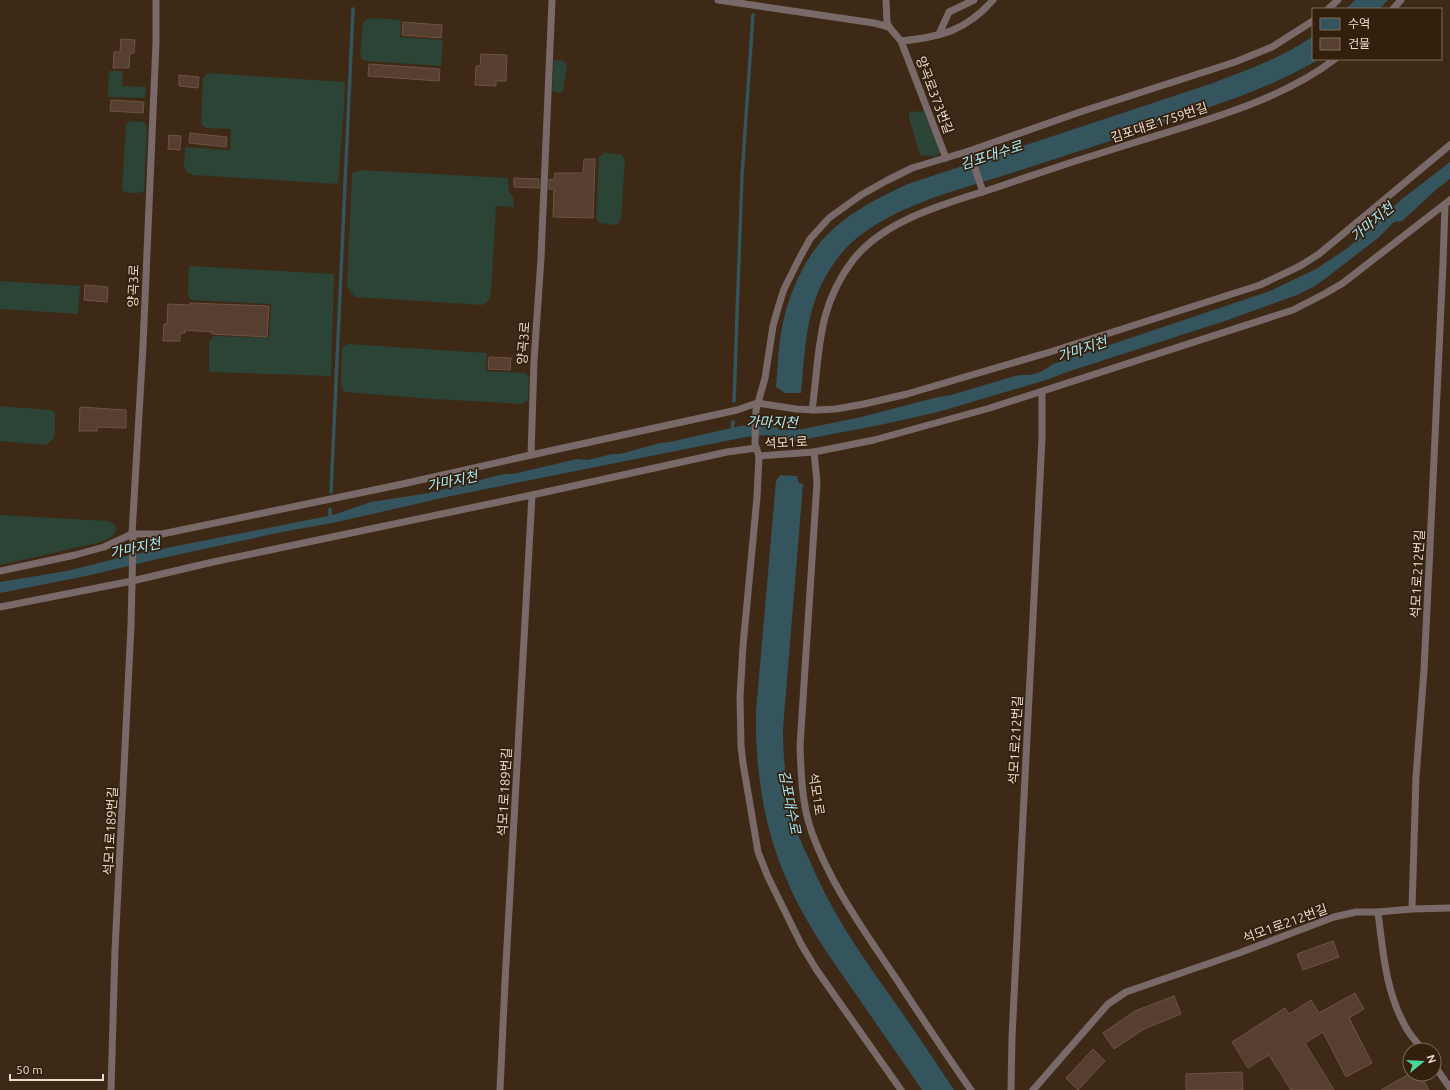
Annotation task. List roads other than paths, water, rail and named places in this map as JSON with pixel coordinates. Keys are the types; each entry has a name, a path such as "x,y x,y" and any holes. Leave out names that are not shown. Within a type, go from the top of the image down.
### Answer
{"lane":[{"name":"양곡3로","path":"132,577 156,43 156,0"},
{"name":"양곡3로","path":"531,455 534,361 541,258 552,0"},
{"path":"718,0 874,23 889,27"},
{"path":"886,0 887,22 889,27"},
{"path":"940,34 949,12 974,0"},
{"name":"양곡로373번길","path":"901,41 923,39 960,28 976,18 993,0"},
{"path":"1329,8 1338,0"},
{"path":"1394,8 1401,0"},
{"path":"0,607 132,577 228,559 755,446 756,407 765,378 778,308 784,290 810,239 829,218 861,195 912,168 946,158 969,154 1080,112 1254,55 1272,47 1312,21"},
{"name":"양곡로373번길","path":"889,27 901,41 946,158"},
{"name":"김포대로1759번길","path":"812,410 816,385 819,342 826,312 840,282 854,259 876,239 897,225 982,189 1188,126 1244,106 1295,84 1333,60"},
{"path":"0,570 76,555 104,547 133,536 162,534 398,485 737,410 756,407 812,410 843,408 907,394 1050,352 1260,285 1280,277 1319,254 1450,145"},
{"path":"969,154 982,189"},
{"path":"814,452 907,432 983,410 1293,310 1320,297 1343,283 1447,202"},
{"name":"석모1로212번길","path":"1033,1090 1100,1012 1121,995 1323,921 1356,912 1412,909 1416,777 1424,670 1447,202"},
{"name":"석모1로212번길","path":"1011,1090 1012,1037 1042,438 1042,392"},
{"name":"석모1로","path":"755,446 759,456 814,452 817,482 800,746 802,789 812,833 823,859 846,904 971,1090"},
{"path":"759,456 757,497 743,646 740,697 741,746 758,852 768,877 804,951 901,1090"},
{"name":"석모1로189번길","path":"500,1090 504,982 532,495"},
{"name":"석모1로189번길","path":"110,1090 132,577"},
{"path":"1412,909 1450,908"},
{"path":"1378,912 1383,958 1388,984 1394,1003 1408,1032 1416,1042"},
{"path":"1442,1076 1450,1088"}],"water":[{"path":"1355,0 1388,0 1380,8 1347,8"},
{"path":"1312,37 1312,60 1317,60 1287,77 1236,98 1143,130 945,194 920,203 873,226 853,241 837,259 826,275 819,291 813,307 806,340 801,393 785,393 776,387 781,331 785,313 795,284 810,256 825,237 835,227 858,210 908,184 1213,83 1264,63"},
{"path":"1450,162 1450,179 1402,221 1394,222 1378,238 1315,286 1297,295 1225,321 1046,380 938,412 880,425 796,441 767,435 746,437 451,496 86,576 0,593 0,582 67,571 126,556 333,515 371,502 429,493 504,474 513,474 577,459 588,460 612,454 620,454 660,443 740,426 764,424 774,425 780,430 803,429 861,417 951,395 1015,376 1036,374 1053,364 1270,291 1316,269 1349,247 1402,199"},
{"name":"김포대수로","path":"780,475 797,476 799,483 803,484 783,729 786,781 794,819 800,838 817,877 834,910 862,956 911,1025 954,1090 922,1090 835,965 799,907 777,857 771,836 759,774 756,711 776,481"}],"waterway":[{"path":"331,492 353,9"},
{"path":"734,401 742,175 753,15"},
{"path":"732,432 733,422"},
{"path":"330,509 330,519"}],"water label":[{"name":"가마지천","path":"1372,222"},
{"name":"가마지천","path":"1082,349"},
{"name":"가마지천","path":"772,422"},
{"name":"가마지천","path":"452,481"},
{"name":"가마지천","path":"135,548"}]}
